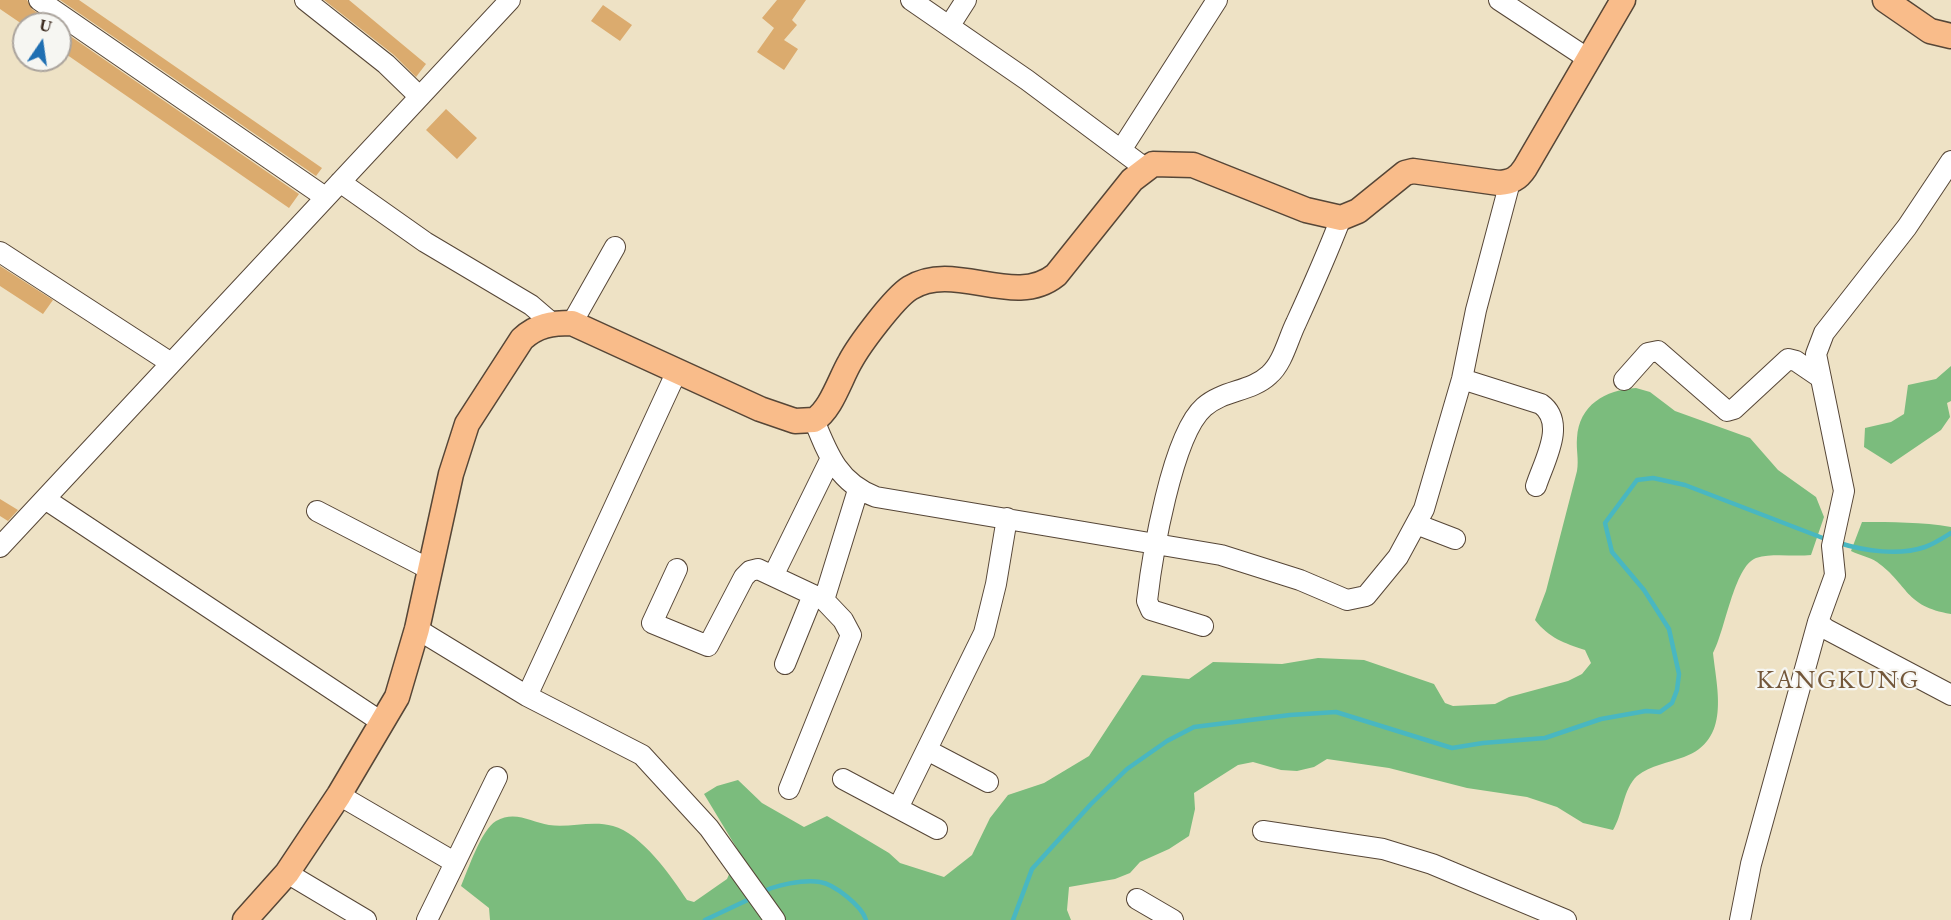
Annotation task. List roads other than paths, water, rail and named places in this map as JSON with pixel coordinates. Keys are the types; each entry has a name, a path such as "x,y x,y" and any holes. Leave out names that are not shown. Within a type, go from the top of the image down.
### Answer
{"main road":[{"path":"244,920 287,873 339,795 397,697 417,629 451,474 467,424 522,339 530,331 562,323 760,409 795,421 814,420 823,411 851,358 893,303 911,287 938,280 1028,288 1045,284 1056,274 1132,180 1153,164 1193,165 1306,210 1341,218 1358,211 1405,173 1413,171 1499,183 1510,182 1519,177 1558,115 1587,58 1623,0"},
{"path":"1885,0 1930,31 1951,36"}],"street":[{"path":"39,0 325,197"},
{"path":"305,0 386,64 419,96"},
{"path":"3,538 45,499 510,0"},
{"path":"911,0 950,25 1145,168"},
{"path":"950,25 966,0"},
{"path":"1121,150 1217,0"},
{"path":"1499,0 1587,58"},
{"path":"1740,920 1751,864 1818,622 1834,575 1832,546 1844,491 1816,354 1824,333 1949,170"},
{"path":"340,182 425,242 562,323 615,247"},
{"path":"814,420 831,458 845,479 858,490 914,505 1007,518 1034,525 1221,555 1300,580 1347,600 1358,599 1373,590 1398,557 1424,509 1437,473 1462,379 1476,310 1510,182"},
{"path":"1203,626 1150,610 1148,606 1154,543 1184,440 1202,409 1216,397 1245,388 1270,375 1284,353 1321,271 1341,218"},
{"path":"0,252 171,363"},
{"path":"1624,380 1648,352 1658,351 1727,411 1734,409 1788,359 1796,361 1821,378"},
{"path":"527,696 677,371"},
{"path":"1462,379 1540,404 1548,410 1554,429 1536,486"},
{"path":"773,576 831,458"},
{"path":"785,664 819,597 858,490"},
{"path":"45,499 383,723"},
{"path":"317,511 431,570"},
{"path":"898,808 984,633 996,584 1007,518"},
{"path":"1416,524 1455,539"},
{"path":"676,569 652,623 708,646 744,577 750,570 758,569 819,597 843,620 851,635 789,789"},
{"path":"1818,622 1826,629 1951,694"},
{"path":"417,629 527,696 642,755 709,828 770,913"},
{"path":"927,750 988,782"},
{"path":"427,920 497,777"},
{"path":"843,779 937,829"},
{"path":"339,795 454,862"},
{"path":"1263,831 1393,852 1432,864 1566,920"},
{"path":"287,873 364,919"},
{"path":"1137,899 1173,920"}],"waterway":[{"path":"1013,920 1032,869 1091,804 1127,769 1167,741 1194,727 1290,715 1336,712 1452,748 1545,738 1601,719 1646,711 1660,712 1672,703 1677,690 1679,674 1669,629 1644,590 1612,552 1605,523 1637,480 1653,478 1685,485 1828,540"},
{"path":"1839,543 1893,552 1928,546 1951,533"},
{"path":"761,893 790,883 820,882 847,896 859,908 866,920"},
{"path":"705,920 754,897"}],"district":[{"name":"KANGKUNG","path":"1838,681"}]}
